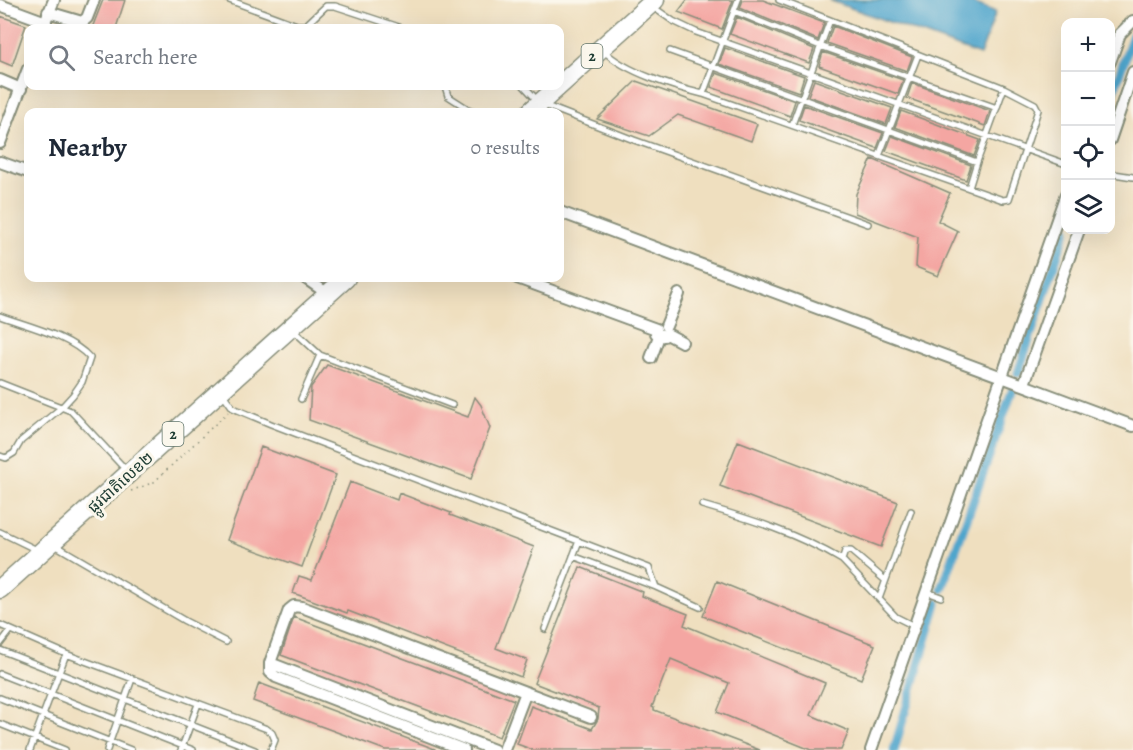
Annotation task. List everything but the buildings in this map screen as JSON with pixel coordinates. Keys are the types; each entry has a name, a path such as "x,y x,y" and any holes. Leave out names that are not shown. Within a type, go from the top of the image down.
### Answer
{"highway":[{"name":"2","path":"564,82 653,2"},
{"name":"2","path":"535,108 555,90"},
{"name":"ផ្លូវជាតិលេខ២","path":"0,589 129,482 221,391 342,282"}],"street":[{"path":"46,21 54,0"},
{"path":"0,5 46,21 82,22 87,18 94,0"},
{"path":"1115,48 1120,34 1133,21"},
{"path":"1115,126 1133,72"},
{"path":"0,80 21,89"},
{"path":"0,143 24,80"},
{"path":"0,162 24,171"},
{"path":"871,750 1061,205"},
{"path":"564,213 1133,426"},
{"path":"1024,384 1078,234"},
{"path":"311,282 328,294"},
{"path":"528,282 662,331 682,342"},
{"path":"651,358 679,294"},
{"path":"464,750 276,678 270,672 270,663 289,610 294,606 302,607 591,717"},
{"path":"270,663 494,750"},
{"path":"504,750 526,692"}],"lane":[{"path":"229,0 294,24"},
{"path":"703,94 738,0"},
{"path":"601,48 620,64 686,90 1003,200 1010,199 1038,110 1028,100 1004,88 779,0"},
{"path":"653,2 674,21 723,42 1061,163"},
{"path":"307,24 326,6 335,6 390,24"},
{"path":"734,11 820,46 997,108"},
{"path":"792,125 830,20"},
{"path":"670,51 977,162"},
{"path":"879,156 918,55"},
{"path":"969,188 1004,88"},
{"path":"446,90 448,96 468,108"},
{"path":"526,90 535,108"},
{"path":"564,117 634,140 868,224"},
{"path":"1115,174 1133,177"},
{"path":"0,316 70,344 85,352 90,358 82,382 62,407 21,441 14,453 6,458 0,456"},
{"path":"291,327 313,351 320,355 452,405"},
{"path":"301,399 320,355"},
{"path":"0,383 71,411 129,482"},
{"path":"221,391 233,408 649,568 656,587"},
{"path":"702,505 792,534 842,560 896,617 915,627"},
{"path":"879,599 911,512"},
{"path":"0,532 48,548 226,642"},
{"path":"545,629 579,541"},
{"path":"842,560 845,551 851,551 885,580"},
{"path":"573,556 700,606"},
{"path":"927,592 941,597"},
{"path":"0,625 66,654 267,729 275,740 271,750"},
{"path":"0,644 11,630"},
{"path":"0,650 255,750"},
{"path":"30,750 66,654"},
{"path":"0,674 182,748 193,750"},
{"path":"107,750 132,679"},
{"path":"0,698 131,750"},
{"path":"182,748 198,704"},
{"path":"0,724 65,750"}],"path":[{"path":"129,482 154,483 233,408"}],"water":[{"path":"829,0 966,0 996,12 980,55"}],"waterway":[{"path":"1115,87 1133,35"},
{"path":"1018,373 1065,234"},
{"path":"942,589 1013,388"},
{"path":"894,750 937,603"}]}
